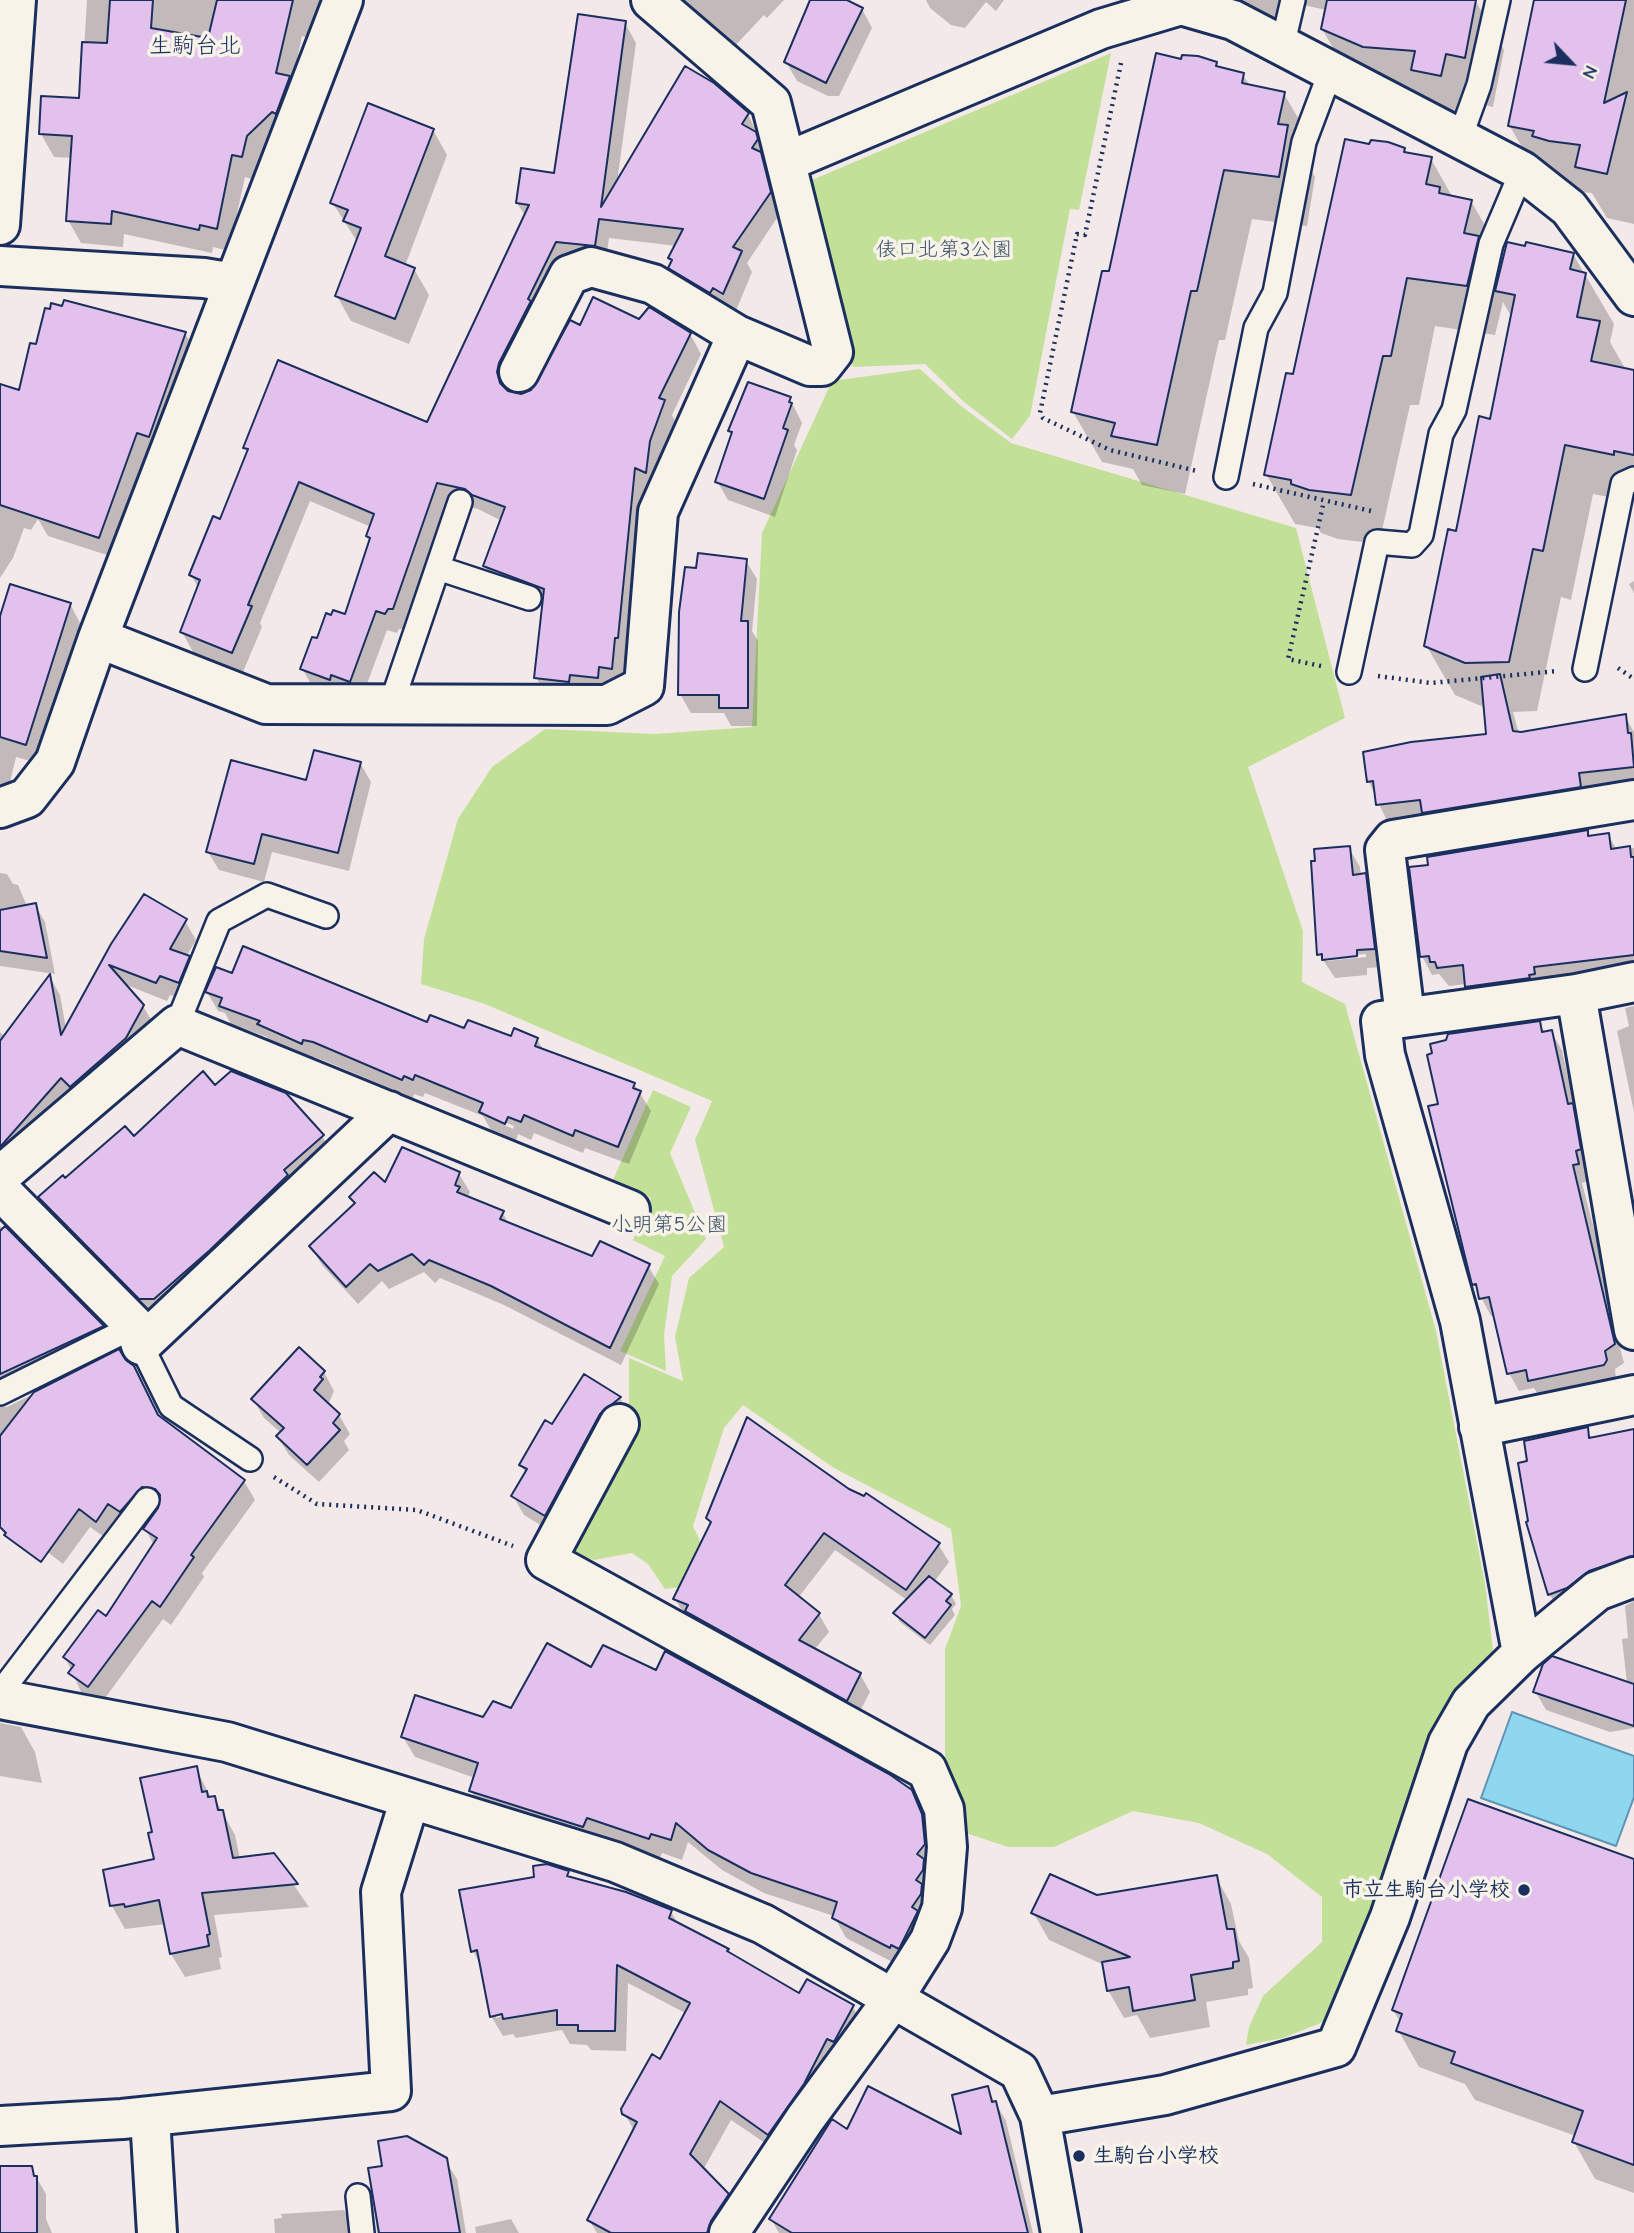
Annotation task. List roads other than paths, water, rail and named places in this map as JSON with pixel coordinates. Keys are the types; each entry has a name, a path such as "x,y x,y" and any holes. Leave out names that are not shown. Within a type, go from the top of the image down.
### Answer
{"street":[{"path":"0,225 16,0"},
{"path":"0,808 27,798 55,762 98,638 343,0"},
{"path":"519,372 569,275 591,267 653,284 737,335 810,366 822,366 828,362 833,352 771,103 650,0"},
{"path":"786,162 1117,11 1181,5 1233,20 1522,171 1569,208 1634,296"},
{"path":"0,266 204,278 234,284"},
{"path":"98,638 266,704 607,705 644,686 659,512 737,335"},
{"path":"1405,1017 1385,850 1393,840 1634,800"},
{"path":"1522,1653 1460,1321 1385,1055 1381,1021 1576,994 1634,982"},
{"path":"1576,994 1634,1330"},
{"path":"0,1176 177,1025 629,1210"},
{"path":"0,1190 138,1335 388,1111"},
{"path":"1479,1427 1634,1395"},
{"path":"620,1424 546,1560 927,1770 944,1809 947,1847 942,1908 930,1940 893,1999 805,2119 730,2233"},
{"path":"1040,2116 1165,2095 1336,2047 1390,1917 1448,1743 1471,1703 1522,1653 1597,1591 1634,1577"},
{"path":"0,1699 227,1742 615,1863 690,1891 763,1924 1019,2071 1040,2116 1061,2233"},
{"path":"0,2126 150,2117 391,2091 382,1892 410,1798"},
{"path":"150,2117 157,2233"}],"lane":[{"path":"1282,47 1293,0"},
{"path":"1460,138 1479,85 1498,0"},
{"path":"1226,477 1256,328 1275,293 1304,142 1330,73"},
{"path":"1349,672 1377,542 1412,545 1421,535 1441,434 1454,410 1491,244 1522,171"},
{"path":"1584,669 1623,484 1634,479"},
{"path":"391,705 460,502"},
{"path":"438,568 529,598"},
{"path":"177,1025 219,921 267,895 326,916"},
{"path":"0,1392 138,1335 171,1406 250,1459"},
{"path":"0,1693 147,1500"},
{"path":"358,2196 362,2233"}],"water":[{"path":"1512,1712 1634,1756 1634,1797 1616,1846 1481,1798"}],"place":[{"name":"市立生駒台小学校","path":"1524,1890"},
{"name":"生駒台小学校","path":"1079,2156"}],"district":[{"name":"生駒台北","path":"195,46"}],"park label":[{"name":"俵口北第3公園","path":"944,250"},
{"name":"小明第5公園","path":"669,1225"}]}
